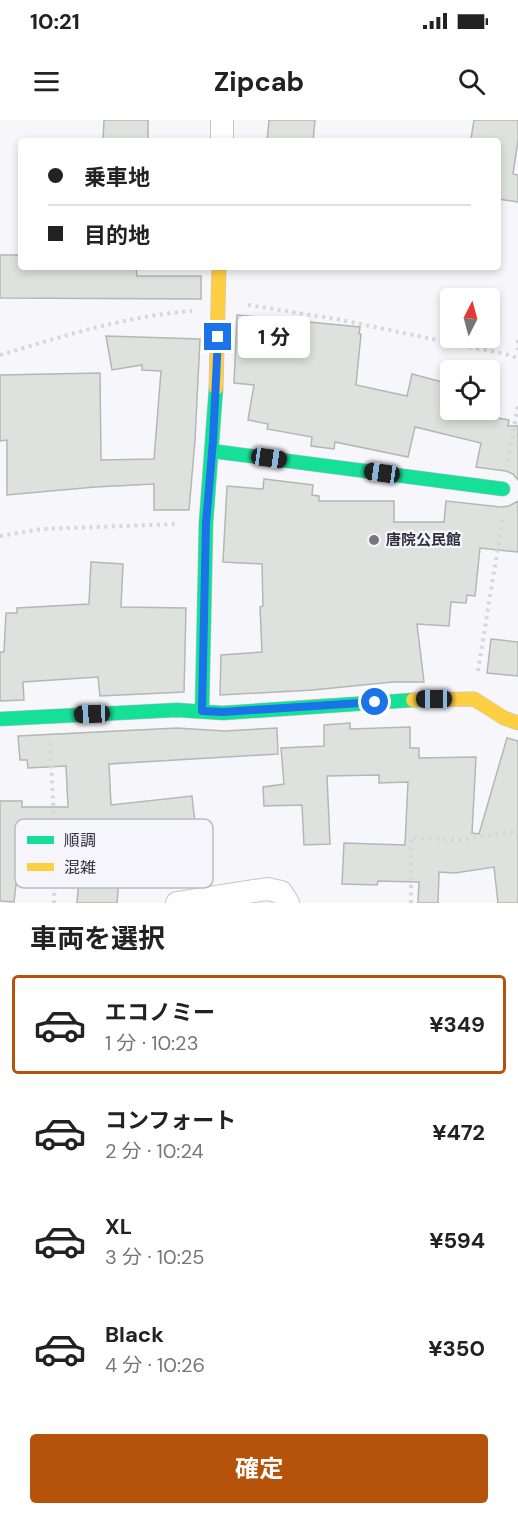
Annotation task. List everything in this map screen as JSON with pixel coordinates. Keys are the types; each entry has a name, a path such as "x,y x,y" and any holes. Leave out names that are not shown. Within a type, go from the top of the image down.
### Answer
{"street":[{"path":"222,120 222,138"},
{"path":"202,711 206,523 212,451 219,270"},
{"path":"212,451 503,489"},
{"path":"0,719 177,710 223,712 314,708 395,700 474,699 504,718 518,723"},
{"path":"177,903 267,889 281,892 288,903"}],"path":[{"path":"0,355 99,326 167,313 210,310 228,302 336,319 518,358"},
{"path":"518,340 518,350"},
{"path":"474,699 505,503 503,489 518,405"},
{"path":"0,536 41,529 206,523"},
{"path":"49,716 54,819"},
{"path":"411,903 411,838 459,840 518,831"},
{"path":"54,888 54,903"}],"building":[{"path":"104,120 148,120 148,138 103,138"},
{"path":"269,120 315,120 313,138 267,138"},
{"path":"474,120 518,120 518,140 513,174 518,175 518,202 501,199 501,138 471,138"},
{"path":"0,255 18,255 18,270 136,270 137,276 201,276 201,299 0,298"},
{"path":"237,315 360,327 356,385 407,396 412,374 440,381 440,420 509,420 508,426 518,426 518,480 506,471 476,467 481,443 415,427 408,457 335,442 334,449 311,446 312,437 267,429 268,424 248,420 254,385 234,383"},
{"path":"106,336 200,339 189,510 154,510 154,484 7,495 7,440 0,441 0,375 100,373 101,460 154,459 161,371 142,370 142,365 112,370"},
{"path":"264,479 313,485 312,495 319,496 319,501 394,501 394,522 444,522 446,501 501,507 518,501 518,552 480,548 475,596 467,595 466,603 451,602 449,626 417,624 424,682 393,682 313,690 220,695 221,655 262,652 260,607 263,606 262,564 223,562 227,486 263,489"},
{"path":"91,562 123,564 121,607 186,608 184,692 100,696 98,677 23,682 24,700 0,701 0,652 4,652 6,613 17,613 17,608 89,604"},
{"path":"491,639 518,642 518,676 487,673"},
{"path":"350,723 350,729 410,727 410,748 419,748 419,758 476,757 472,833 479,834 507,738 518,741 518,903 498,903 494,867 455,873 439,872 438,903 418,903 419,882 378,881 377,885 342,884 344,843 405,845 408,782 379,783 379,775 327,776 330,844 304,845 302,805 264,806 263,787 284,784 281,748 324,746 324,725"},
{"path":"177,728 224,731 277,728 278,754 109,764 111,805 192,796 195,819 15,819 14,902 0,901 0,801 22,801 22,807 68,807 66,766 28,768 27,760 20,760 18,736"},
{"path":"78,888 118,888 117,903 77,903"}],"traffic: fast":[{"path":"202,711 206,523 216,388"},
{"path":"212,451 503,489"},
{"path":"0,719 177,710 223,713 413,700"}],"traffic: slow":[{"path":"216,388 219,270"},
{"path":"413,700 474,699 504,718 518,723"}],"place":[{"name":"唐院公民館","path":"374,540"}],"route":[{"path":"218,337 206,523 202,711 314,708 375,702"}]}
